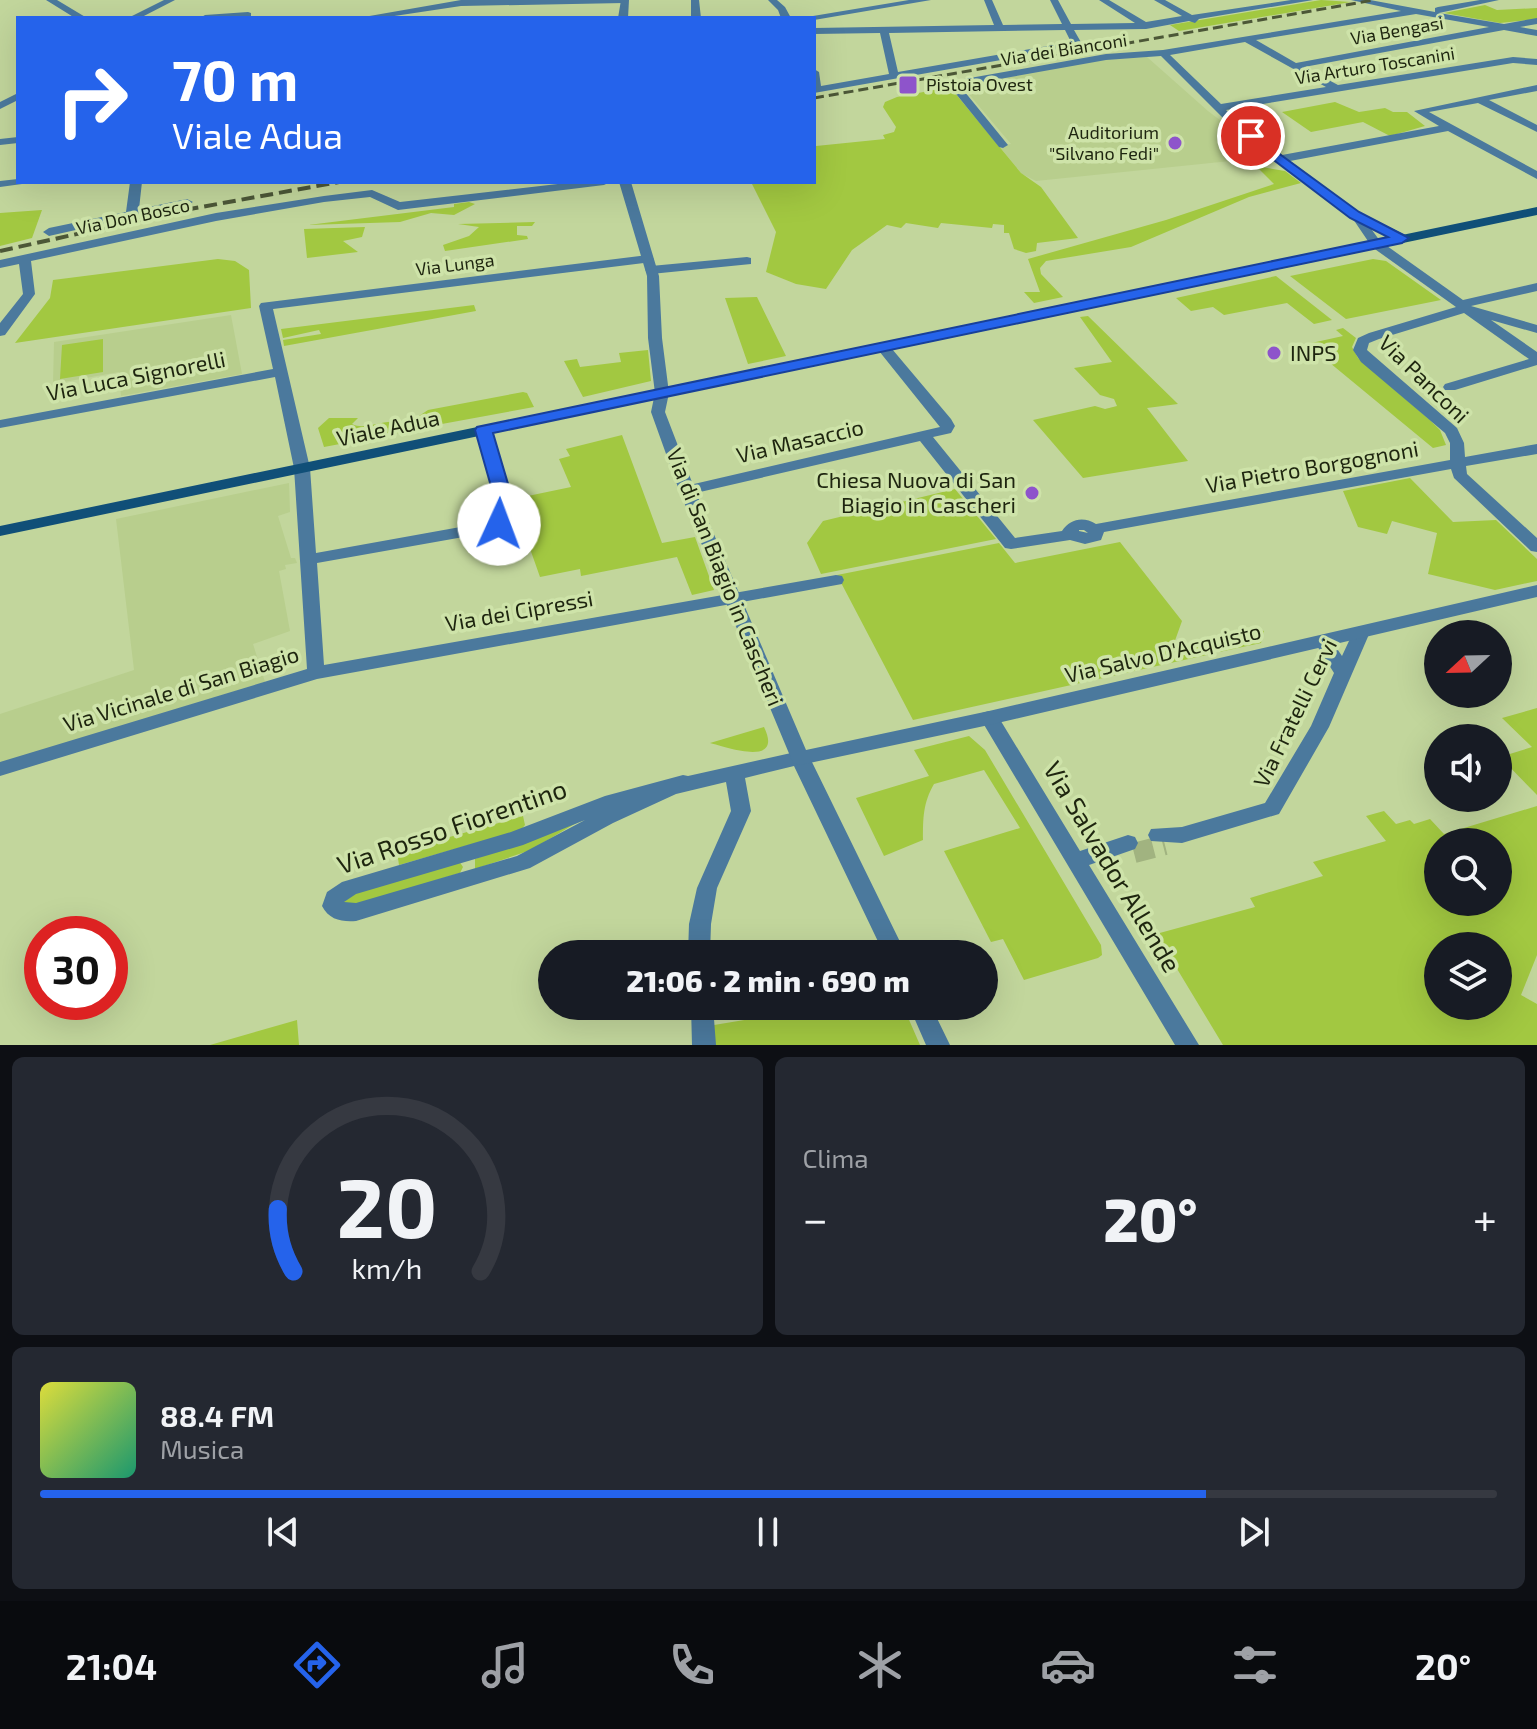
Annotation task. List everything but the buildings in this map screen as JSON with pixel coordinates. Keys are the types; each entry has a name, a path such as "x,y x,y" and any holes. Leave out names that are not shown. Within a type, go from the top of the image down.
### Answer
{"main road":[{"name":"Viale Adua","path":"0,531 1537,211"}],"street":[{"path":"53,2 71,0"},
{"path":"137,16 171,0"},
{"path":"244,0 248,16"},
{"path":"374,16 437,4 625,0"},
{"path":"772,0 785,16"},
{"path":"816,17 927,0"},
{"path":"988,0 1000,28"},
{"path":"816,90 1075,45 1078,42 1054,0"},
{"path":"1103,0 1146,26"},
{"path":"1158,0 1195,20"},
{"path":"1236,0 1255,9"},
{"path":"816,31 1146,26 1309,0"},
{"path":"1355,0 1394,11"},
{"path":"1163,53 1394,11 1423,11 1495,0"},
{"path":"53,2 78,16"},
{"path":"1423,11 1537,33"},
{"name":"Via Bengasi","path":"1295,66 1537,21"},
{"path":"884,29 894,76"},
{"path":"1246,39 1335,88"},
{"path":"1163,53 1240,129 1355,215 1402,238"},
{"name":"Via dei Bianconi","path":"1003,145 953,84 1111,56 1163,53"},
{"name":"Via Arturo Toscanini","path":"1218,108 1513,60 1537,62"},
{"path":"1537,88 1419,110 1537,176"},
{"path":"1479,99 1537,129"},
{"path":"1281,159 1448,128"},
{"path":"132,214 136,184"},
{"name":"Via Don Bosco","path":"0,264 216,217 339,196 372,193 398,206 587,184"},
{"name":"Via di San Biagio in Cascheri","path":"626,184 650,265 655,295 655,338 662,393 658,412 731,599 800,758 888,940"},
{"path":"49,232 187,202"},
{"path":"1355,215 1376,244 1537,359"},
{"path":"0,332 29,294 25,259"},
{"name":"Via Lunga","path":"266,306 650,265 747,261"},
{"path":"1464,306 1537,287"},
{"name":"Via Vicinale di San Biagio","path":"0,769 316,673 302,468 266,306"},
{"path":"1464,306 1537,329"},
{"name":"Via Panconi","path":"1457,463 1457,443 1452,431 1366,359 1360,350 1361,343 1369,338 1464,306"},
{"path":"882,346 946,423 946,430 923,435"},
{"path":"1450,387 1537,359"},
{"name":"Via Luca Signorelli","path":"0,424 281,372"},
{"path":"309,559 480,529 504,521 507,511 483,430"},
{"name":"Via Pietro Borgognoni","path":"923,435 1010,544 1072,535 1071,528 1078,524 1094,529 1537,449"},
{"name":"Via Masaccio","path":"687,490 923,435"},
{"path":"1457,463 1461,478 1537,547"},
{"path":"731,599 836,580"},
{"name":"Via Salvo D'Acquisto","path":"800,758 989,718 1537,591"},
{"name":"Via dei Cipressi","path":"316,673 731,599"},
{"name":"Via Fratelli Cervi","path":"1166,839 1272,809 1320,727 1361,632"},
{"path":"1323,641 1344,674"},
{"name":"Via Salvador Allende","path":"989,718 1085,859 1187,1045"},
{"name":"Via Rosso Fiorentino","path":"683,782 606,818 533,858 351,913 340,912 333,906 334,898 349,888 526,836 604,803 683,782 800,758"},
{"path":"699,940 707,888 741,811 734,772"},
{"path":"1085,859 1109,858 1131,848"},
{"path":"467,853 475,878"},
{"path":"703,1020 704,1045"},
{"path":"926,1020 938,1045"}],"shaded area":[{"path":"1147,57 1208,111 1269,157 1036,181 1022,174 999,146 1011,144 962,86 1096,60"},
{"path":"231,315 242,374 121,396 119,372 53,384 54,342"},
{"path":"289,483 290,512 278,516 291,558 295,558 297,563 285,565 286,569 279,571 290,631 253,644 265,682 0,763 0,714 134,670 116,519"}],"green space":[{"path":"1321,0 1351,2 1179,31 1170,25"},
{"path":"1485,5 1497,10 1537,8 1537,19 1500,23 1444,13"},
{"path":"950,87 1021,173 1041,187 1078,238 1037,243 1036,251 1026,253 1014,249 1009,233 1004,233 1004,225 993,224 992,228 941,223 938,228 906,223 901,228 887,225 852,250 826,289 796,284 766,272 776,232 752,184 816,184 816,146 885,139 883,135 894,132 896,127 883,107 885,102"},
{"path":"1335,102 1359,112 1385,108 1393,112 1407,112 1425,126 1390,136 1363,122 1311,132 1282,112"},
{"path":"1256,166 1285,171 1301,183 1249,197 1131,247 1046,261 1040,268 1041,274 1063,297 1034,303 1024,292 1040,292 1028,259 1166,220 1274,184"},
{"path":"454,204 475,204 454,215 431,213 400,222 308,225 454,207"},
{"path":"42,210 32,238 0,246 0,213"},
{"path":"535,222 532,226 517,226 517,235 527,236 528,239 445,251 443,245 469,236 479,227 458,224"},
{"path":"365,227 362,237 343,241 358,252 307,258 304,229"},
{"path":"218,259 235,261 249,270 251,308 15,343 50,298 53,280"},
{"path":"1373,259 1386,261 1441,300 1346,319 1290,276"},
{"path":"1276,276 1332,320 1314,324 1287,303 1224,315 1213,307 1191,311 1176,298"},
{"path":"757,297 786,356 748,364 725,298"},
{"path":"474,305 476,311 284,346 283,340 321,334 319,330 283,338 281,329"},
{"path":"1088,316 1178,404 1147,408 1188,461 1083,478 1033,420 1095,406 1105,409 1117,406 1114,399 1100,395 1074,368 1112,362 1080,317"},
{"path":"1343,328 1356,338 1352,347 1358,358 1431,421 1440,430 1446,445 1433,448 1307,344 1343,336 1336,330"},
{"path":"103,339 103,372 60,379 62,345"},
{"path":"648,350 651,381 583,397 564,361 577,359 580,367 621,362 619,353"},
{"path":"527,393 534,407 420,428 412,425 428,410"},
{"path":"329,418 358,418 352,424 358,426 392,422 405,426 398,433 324,447 318,428"},
{"path":"622,435 662,543 695,537 714,590 692,595 677,557 581,576 580,569 540,577 522,526 536,522 523,497 571,487 559,459 570,456 566,449"},
{"path":"1410,478 1453,522 1496,520 1537,559 1537,581 1495,590 1428,574 1437,533 1392,521 1387,534 1358,527 1343,491"},
{"path":"955,489 996,539 821,574 807,543 823,521"},
{"path":"1120,542 1182,621 1172,649 1202,642 1211,654 913,720 837,575 999,543 1015,563"},
{"path":"1264,631 1261,643 1219,652 1210,640 1229,636 1240,640 1244,632"},
{"path":"1537,708 1537,795 1512,769 1512,753 1532,747 1512,728 1512,724 1502,718"},
{"path":"764,727 768,740 766,747 760,751 739,751 710,743"},
{"path":"969,736 985,750 1101,945 1102,955 1024,980 1003,939 990,940 944,851 1020,828 984,770 934,784 924,811 923,840 884,856 856,798 929,776 914,750"},
{"path":"1537,806 1537,955 1521,995 1537,1004 1537,1045 1223,1045 1156,934 1255,907 1250,898 1323,876 1313,862 1386,841 1366,816 1384,811 1396,824 1410,820 1414,824 1430,819 1438,828 1424,828 1424,916 1512,916 1512,828 1464,828"},
{"path":"593,813 531,850 475,869 475,859"},
{"path":"523,816 525,825 521,830 399,865 397,852"},
{"path":"459,861 463,867 460,873 351,906 344,904 342,895"},
{"path":"297,1020 299,1045 210,1045"},
{"path":"744,1020 909,1020 920,1045 715,1045 714,1025"}],"tunnel":[{"path":"1134,853 1165,845"}],"railway":[{"path":"816,98 1374,0"},
{"path":"0,251 190,209 328,184"}],"place":[{"name":"Pistoia Ovest","path":"908,85"},
{"name":"Auditorium \"Silvano Fedi\"","path":"1175,143"},
{"name":"INPS","path":"1274,353"},
{"name":"Chiesa Nuova di San Biagio in Cascheri","path":"1032,493"}],"route":[{"path":"499,524 507,518 507,511 483,430 1402,238 1355,215 1251,136"}]}
